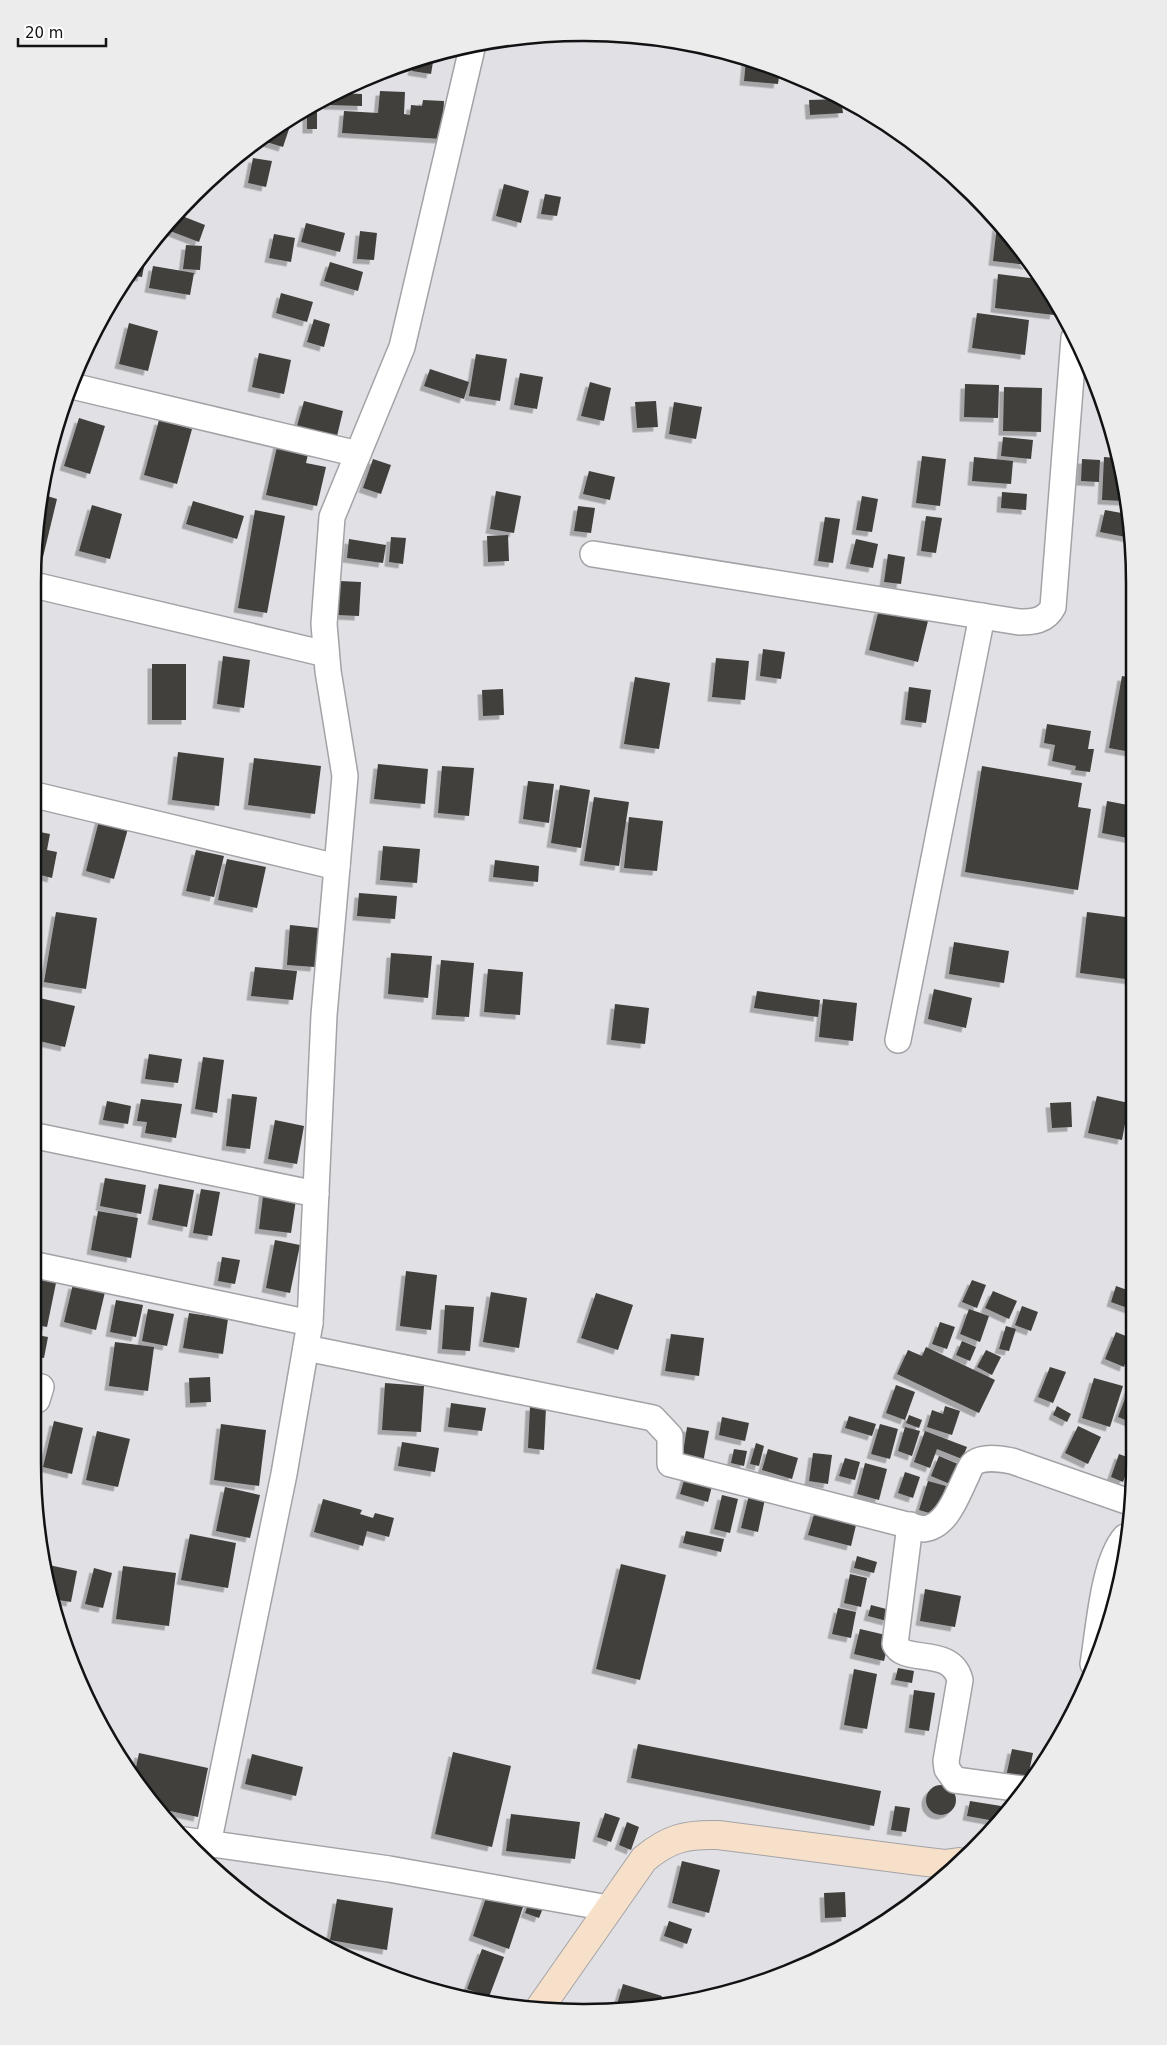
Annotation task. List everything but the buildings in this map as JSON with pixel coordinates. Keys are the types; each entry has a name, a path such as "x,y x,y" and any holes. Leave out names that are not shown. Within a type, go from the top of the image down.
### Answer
{"street":[{"path":"196,1841 284,1474 310,1323 324,1015 345,776 326,654 324,624 332,517 402,347 471,54"},
{"path":"593,554 1018,622 1032,622 1050,614 1053,607 1073,351"},
{"path":"78,388 358,454"},
{"path":"41,587 326,654"},
{"path":"898,1040 982,616"},
{"path":"41,796 337,868"},
{"path":"41,1137 316,1194"},
{"path":"41,1266 310,1323"},
{"path":"306,1348 652,1418 670,1436 670,1464 923,1529 930,1528 942,1520 951,1508 973,1464 984,1459 998,1458 1012,1461 1125,1500"},
{"path":"910,1525 895,1644 901,1652 946,1662 954,1666 958,1673 960,1680 946,1761 947,1769 955,1780 1017,1788"},
{"path":"1098,1631 1109,1567 1119,1544"},
{"path":"543,2002 644,1859 658,1847 695,1834 718,1835 947,1864"},
{"path":"197,1842 389,1870 608,1908"}]}
